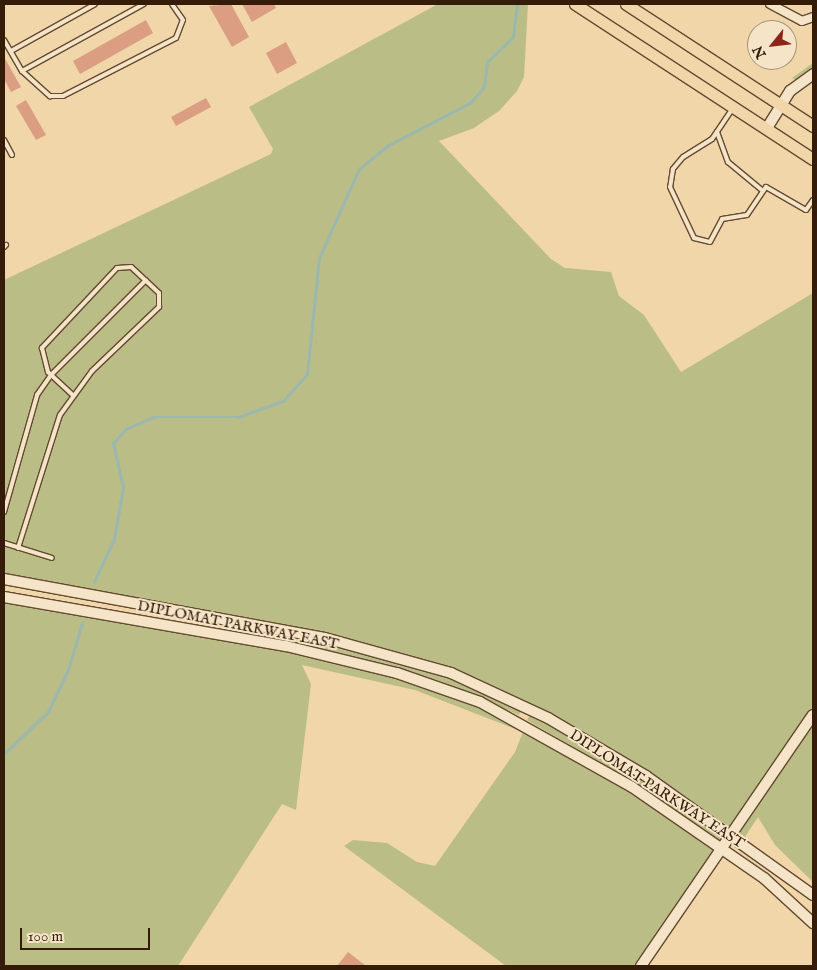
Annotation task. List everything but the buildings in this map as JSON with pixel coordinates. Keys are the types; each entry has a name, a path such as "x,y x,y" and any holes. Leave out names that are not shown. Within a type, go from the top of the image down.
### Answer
{"main road":[{"path":"575,4 813,158"},
{"path":"626,4 813,126"},
{"path":"767,128 780,105 813,74"},
{"name":"DIPLOMAT PARKWAY EAST","path":"4,579 298,633 451,673 528,708 731,833 813,895"},
{"name":"DIPLOMAT PARKWAY EAST","path":"4,597 295,648 435,684 521,722 632,787 777,888 813,923"},
{"path":"295,648 298,633"},
{"path":"521,722 528,708"},
{"path":"641,966 720,848 813,715"}],"street":[{"path":"770,4 802,21 813,17"}],"lane":[{"path":"11,51 94,4"},
{"path":"22,71 144,4"},
{"path":"4,40 22,71 50,96 63,96 176,38 183,20 172,4"},
{"path":"734,106 717,131 673,169 670,187 694,238 710,242 722,219 747,215 764,191 774,188 806,210 813,200"},
{"path":"717,131 728,162 764,191"},
{"path":"4,140 12,155"},
{"path":"18,548 60,414 72,394 159,307 160,293 131,267 117,268 42,348 42,362 51,375 72,394"},
{"path":"4,512 37,395 51,375 146,280"},
{"path":"4,543 52,558"}],"green space":[{"path":"438,4 528,4 524,77 517,91 499,111 474,128 439,141 551,259 565,268 611,272 619,296 644,315 681,372 813,293 813,708 730,827 551,714 453,669 303,628 4,575 4,280 271,154 273,149 249,107"},
{"path":"813,63 813,69 796,80 792,78"},
{"path":"4,602 285,651 395,677 478,706 629,791 714,849 635,966 506,966 344,846 353,840 387,843 417,862 435,866 515,752 523,732 415,690 302,665 311,684 296,810 282,804 178,966 4,966"},
{"path":"307,639 449,678 522,710 519,715 437,680 306,646"},
{"path":"530,714 643,780 724,835 719,841 635,783 527,720"},
{"path":"813,723 813,882 775,845 758,817 745,837 738,832"}],"waterway":[{"path":"94,582 114,539 123,488 113,443 126,429 153,417 238,417 283,401 307,374 319,258 359,169 387,146 470,103 484,87 487,62 513,37 517,4"},
{"path":"4,754 48,712 68,670 82,623"}]}
